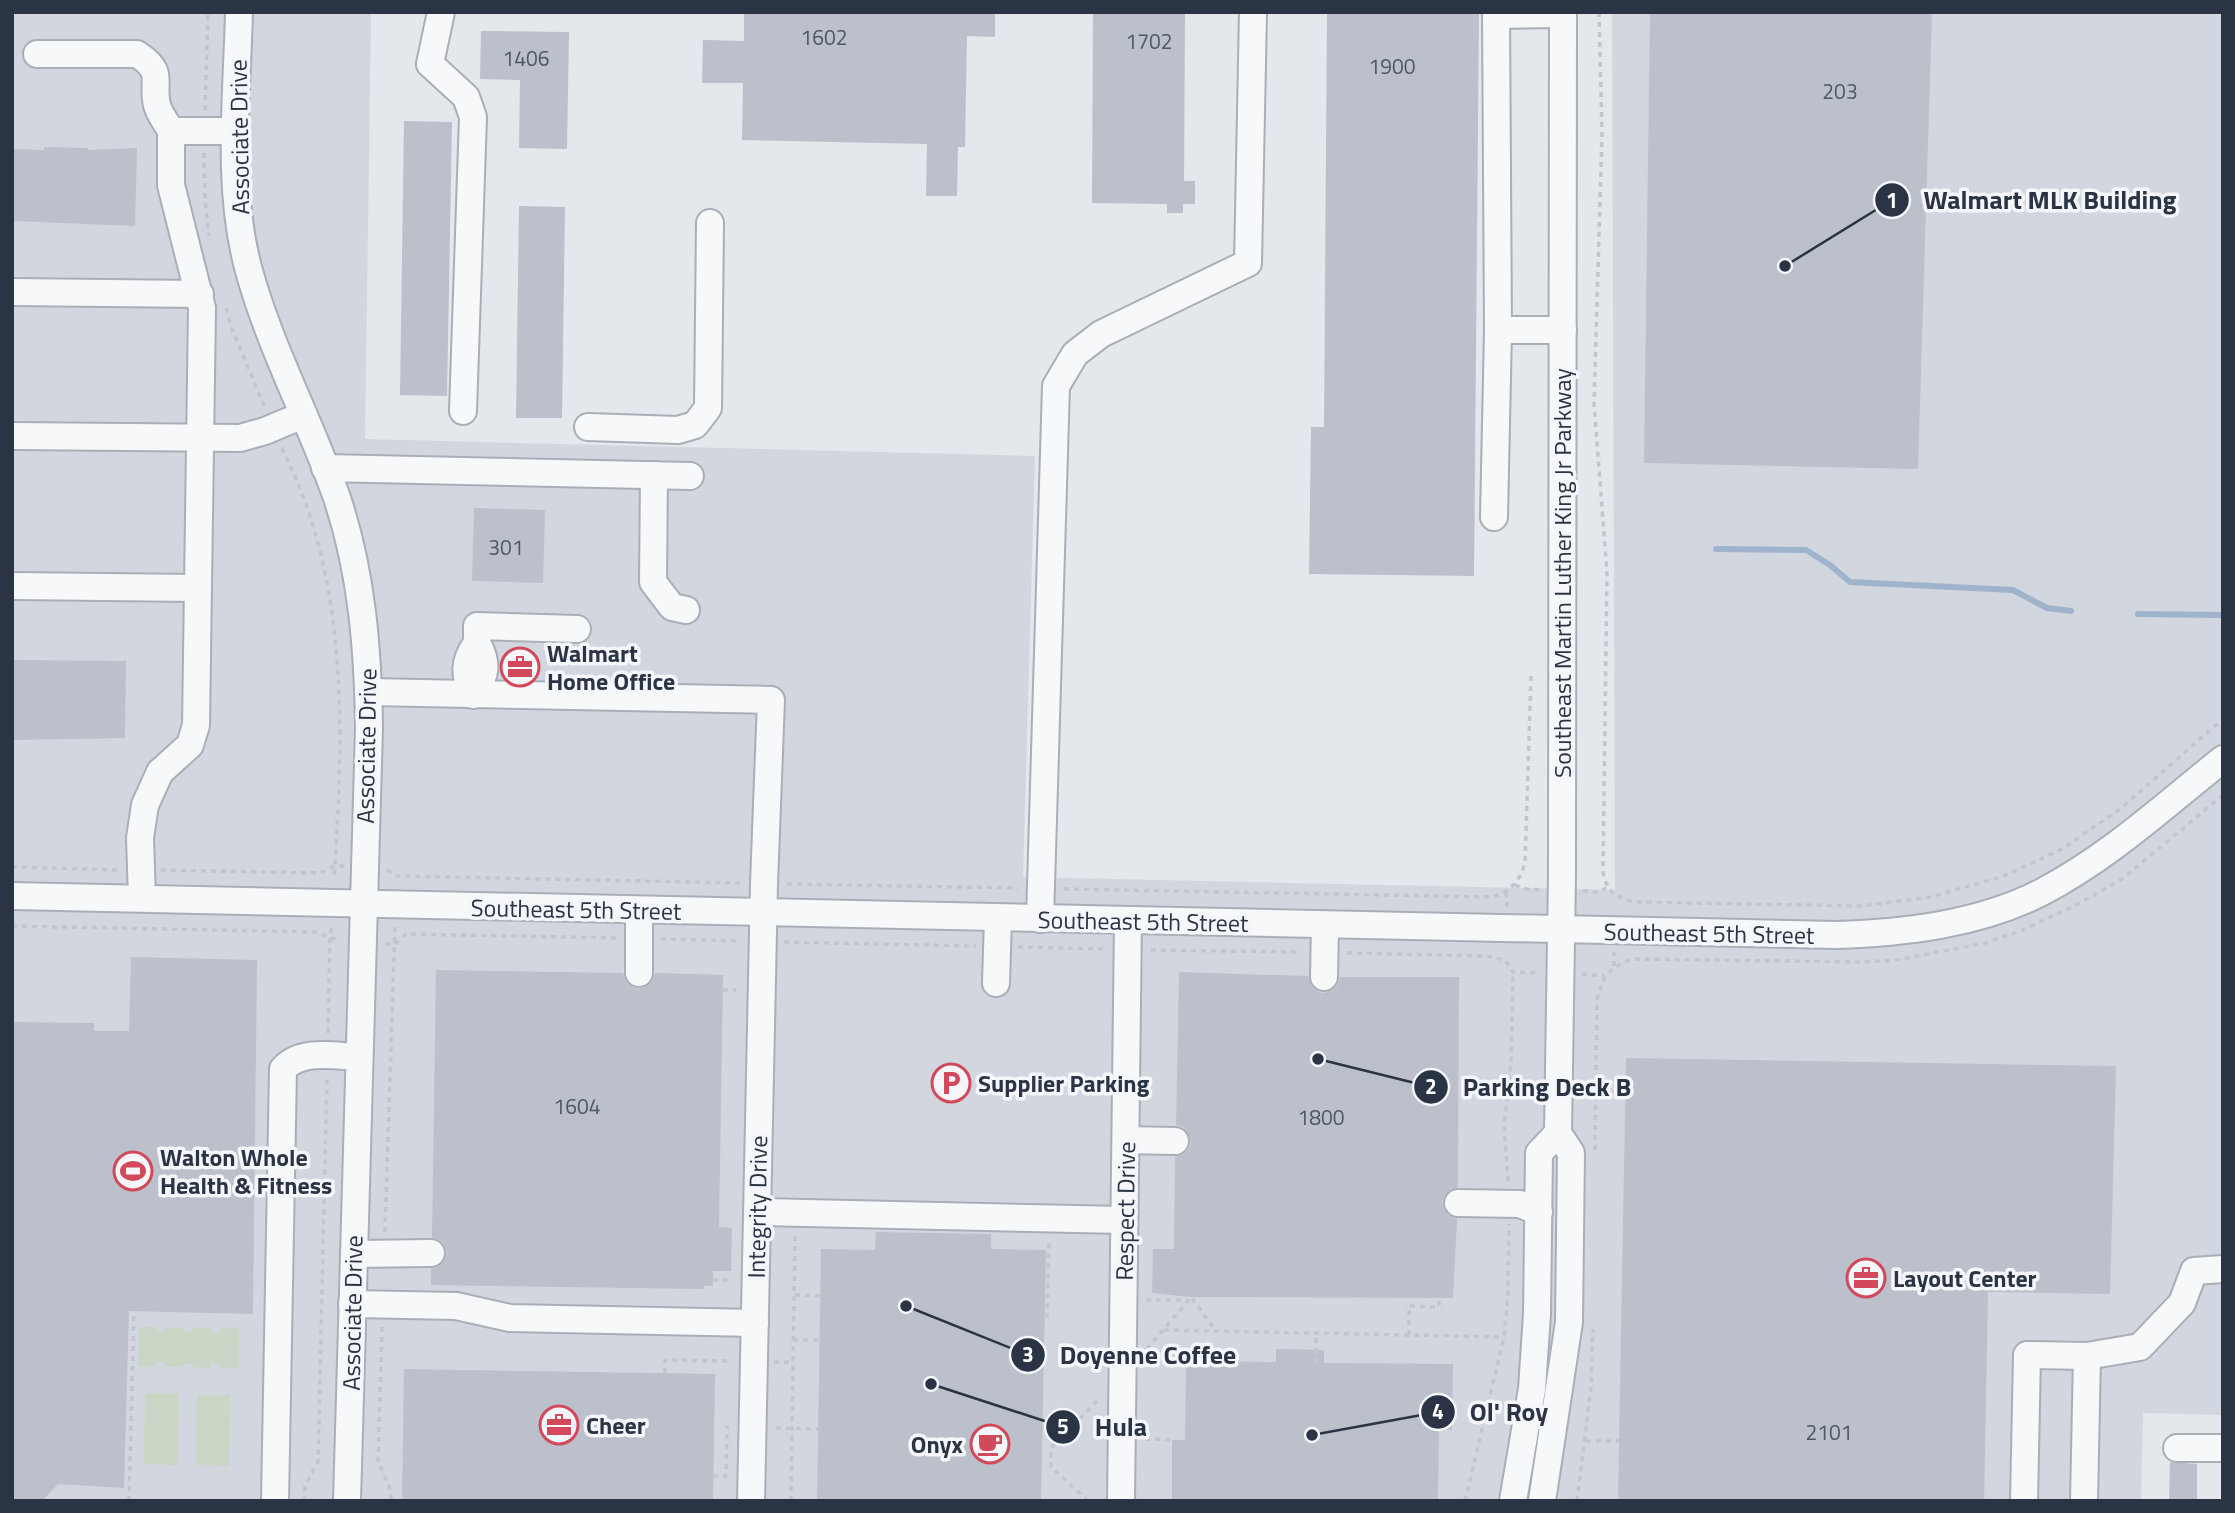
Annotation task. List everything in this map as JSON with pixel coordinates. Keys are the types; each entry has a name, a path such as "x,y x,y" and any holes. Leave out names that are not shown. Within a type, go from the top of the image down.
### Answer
{"street":[{"name":"Associate Drive","path":"239,12 237,199 248,269 266,326 337,500 359,589 366,632 369,692 347,1501"},
{"path":"441,12 430,64 466,97 473,117 463,411"},
{"path":"1040,919 1056,386 1075,354 1101,334 1248,263 1253,12"},
{"path":"1494,517 1498,330 1496,14 1563,13"},
{"name":"Southeast Martin Luther King Jr Parkway","path":"1542,1501 1569,1322 1571,1153 1558,1133 1563,13"},
{"path":"37,54 137,54 151,63 157,79 157,106 171,131 171,184 212,298 201,438 197,725 190,745 160,772 145,805 141,838 142,898"},
{"path":"171,131 236,131"},
{"path":"588,427 678,430 695,425 708,408 710,223"},
{"path":"12,292 212,298"},
{"path":"1498,330 1563,330"},
{"path":"12,436 240,438 303,415"},
{"path":"325,468 690,476"},
{"path":"654,475 653,582 672,607 687,610"},
{"path":"12,586 198,587"},
{"path":"369,692 473,695 484,678 484,655 477,643 477,626 577,629"},
{"name":"Integrity Drive","path":"473,695 771,700 751,1501"},
{"name":"Southeast 5th Street","path":"12,896 1561,930 1835,935 1887,933 1967,919 2041,893 2079,871 2220,765"},
{"path":"639,910 639,973"},
{"path":"996,983 999,918"},
{"name":"Respect Drive","path":"1121,1501 1128,920"},
{"path":"1324,977 1325,925"},
{"path":"275,1501 283,1069 290,1061 303,1056 359,1056"},
{"path":"1513,1501 1532,1389 1537,1314 1539,1153 1558,1133"},
{"path":"1126,1140 1175,1141"},
{"path":"1458,1203 1520,1204 1539,1212"},
{"path":"757,1212 1123,1220"},
{"path":"354,1254 431,1253"},
{"path":"2024,1501 2027,1355 2087,1356 2140,1347 2182,1303 2194,1271 2223,1269"},
{"path":"352,1304 456,1306 510,1318 755,1323"},
{"path":"2084,1501 2087,1356"},
{"path":"2177,1448 2223,1448"}],"path":[{"path":"205,114 208,12"},
{"path":"1599,12 1602,135 1594,403 1607,573 1603,872 1606,888 1616,897 1632,902 1862,906 1930,897 2001,877 2060,850 2119,810 2223,719"},
{"path":"204,148 209,238"},
{"path":"212,298 232,329 264,405"},
{"path":"282,448 307,507 324,571 334,626 340,751 334,882"},
{"path":"793,884 1492,897 1515,885 1525,863 1531,675"},
{"path":"2208,807 2223,795"},
{"path":"165,870 320,873 335,866 347,866"},
{"path":"12,867 121,870"},
{"path":"384,868 397,876 732,883"},
{"path":"1515,885 1527,890"},
{"path":"1598,892 1606,888"},
{"path":"1506,892 1507,906"},
{"path":"304,1501 305,1486 318,1462 330,938 333,924"},
{"path":"12,926 317,932 345,943"},
{"path":"385,1241 395,928"},
{"path":"386,944 395,944 406,934 734,941 732,933"},
{"path":"793,942 984,946"},
{"path":"1012,947 1113,950"},
{"path":"1143,950 1307,952"},
{"path":"1505,960 1507,952"},
{"path":"1342,953 1487,956 1505,960 1513,972 1511,1065 1504,1125 1508,1184"},
{"path":"1614,966 1615,956"},
{"path":"1596,975 1604,976 1614,966 1632,959 1861,962"},
{"path":"1513,972 1529,973"},
{"path":"723,990 736,990"},
{"path":"1465,1501 1504,1337 1510,1213"},
{"path":"791,1501 795,1233"},
{"path":"1045,1315 1047,1316 1049,1237"},
{"path":"713,1280 733,1280"},
{"path":"794,1295 820,1296"},
{"path":"1144,1300 1188,1300 1191,1297 1216,1331"},
{"path":"1409,1335 1409,1306 1439,1307 1439,1298"},
{"path":"1188,1300 1164,1330 1504,1337"},
{"path":"129,1501 134,1311"},
{"path":"383,1322 378,1461 391,1491 391,1501"},
{"path":"1316,1333 1316,1363"},
{"path":"793,1340 820,1340"},
{"path":"665,1373 665,1360 730,1361"},
{"path":"1122,1439 1172,1440"},
{"path":"1586,1441 1619,1441"},
{"path":"1051,1467 1088,1501"}],"shaded area":[{"name":"Walmart Home Office","path":"12,12 371,12 365,439 1035,456 1023,877 1615,890 1612,12 2223,12 2223,1415 2143,1413 2141,1501 12,1501"}],"green space":[{"path":"139,1327 157,1327 157,1331 165,1331 166,1327 184,1328 184,1331 192,1332 193,1328 211,1328 211,1332 220,1332 221,1328 239,1329 238,1368 220,1368 220,1364 211,1364 210,1368 192,1367 192,1364 165,1367 165,1363 156,1363 156,1367 138,1366"},
{"path":"145,1393 178,1394 177,1465 144,1464"},
{"path":"197,1395 230,1395 229,1466 196,1465"}],"building":[{"path":"744,12 995,12 995,37 967,36 965,147 958,147 957,196 926,196 927,144 742,140 743,83 702,83 703,40 744,41"},
{"path":"1093,12 1185,12 1184,181 1195,181 1195,204 1183,204 1183,213 1167,213 1167,204 1092,203"},
{"path":"1327,12 1479,12 1474,576 1309,574 1311,427 1324,427"},
{"path":"1650,12 1932,12 1918,469 1644,463"},
{"path":"481,31 569,32 567,149 519,148 520,80 480,79"},
{"path":"404,121 452,122 447,396 400,395"},
{"path":"44,147 88,150 137,148 135,226 12,221 12,149 44,150"},
{"path":"519,206 565,207 562,418 516,418"},
{"path":"474,508 545,510 543,583 472,581"},
{"path":"12,660 126,661 125,738 12,740"},
{"name":"Walton Whole Health & Fitness","path":"131,957 257,960 253,1314 129,1311 124,1488 58,1484 42,1501 12,1501 12,1022 94,1023 94,1031 129,1031"},
{"path":"436,970 623,973 626,981 638,989 647,986 655,973 723,975 719,1227 732,1228 731,1271 713,1271 713,1286 704,1286 704,1289 431,1285 431,1269 440,1266 447,1253 444,1244 432,1237"},
{"path":"1179,972 1308,976 1316,991 1323,993 1338,985 1340,977 1459,977 1458,1187 1450,1190 1442,1202 1449,1216 1457,1219 1453,1298 1191,1297 1152,1293 1153,1249 1174,1249 1175,1157 1189,1149 1191,1142 1183,1127 1176,1125"},
{"name":"Layout Center","path":"1626,1058 2116,1066 2110,1294 1988,1292 1984,1501 1618,1501"},
{"path":"876,1232 991,1234 991,1249 1046,1250 1041,1501 817,1501 821,1249 875,1250"},
{"path":"1276,1349 1324,1350 1324,1363 1453,1364 1452,1430 1439,1429 1438,1501 1172,1501 1172,1440 1185,1440 1186,1361 1276,1362"},
{"name":"Cheer","path":"404,1369 715,1374 713,1501 402,1501"},
{"path":"2170,1462 2197,1464 2197,1501 2169,1501"}],"waterway":[{"path":"1716,549 1806,550 1850,582 2013,590 2047,608 2071,611"},
{"path":"2138,614 2223,615"}],"place":[{"name":"Walmart MLK Building","path":"1785,266"},
{"name":"Walmart Home Office","path":"520,667"},
{"name":"Parking Deck B","path":"1318,1059"},
{"name":"Supplier Parking","path":"951,1083"},
{"name":"Walton Whole Health & Fitness","path":"133,1171"},
{"name":"Layout Center","path":"1866,1278"},
{"name":"Doyenne Coffee","path":"906,1306"},
{"name":"Hula","path":"931,1384"},
{"name":"Cheer","path":"559,1425"},
{"name":"Ol' Roy","path":"1312,1435"},
{"name":"Onyx","path":"990,1444"}]}
